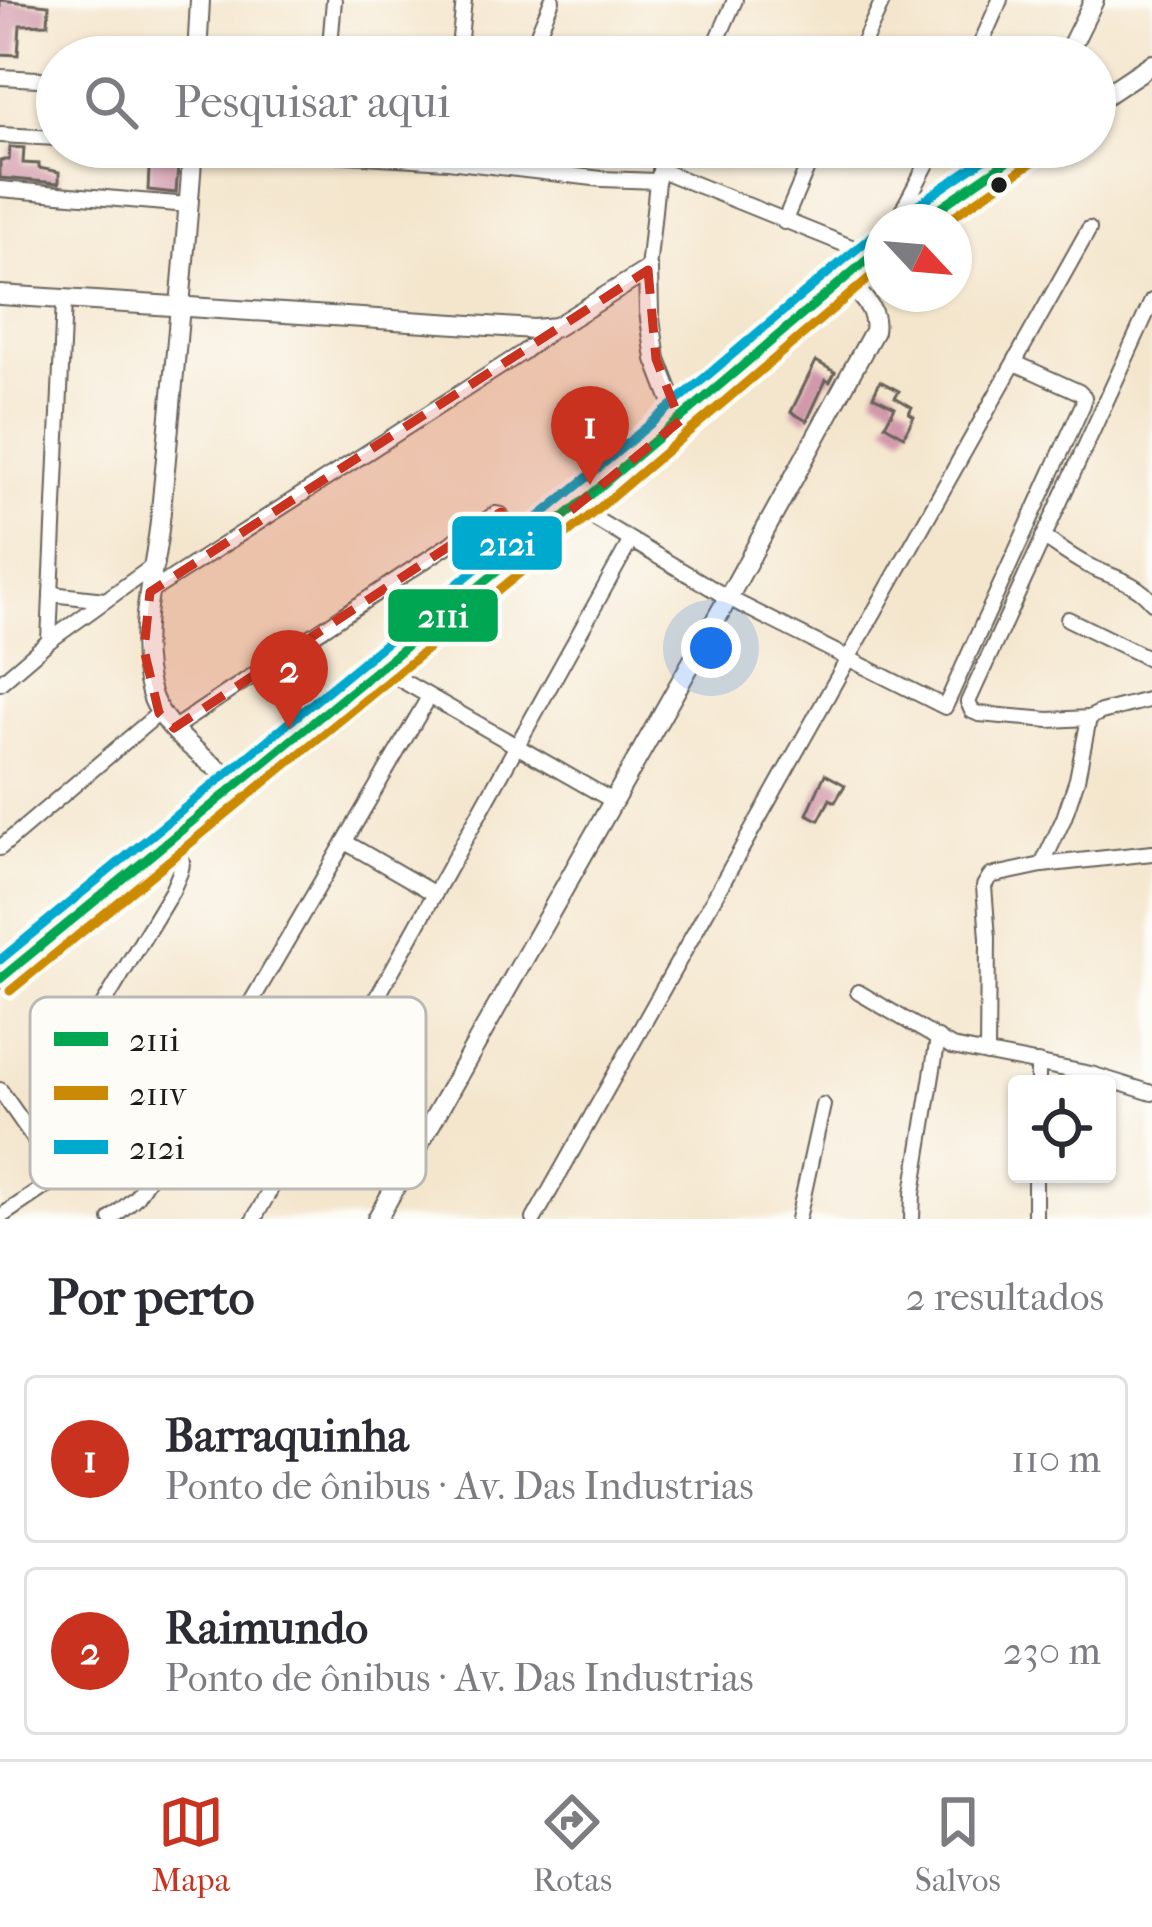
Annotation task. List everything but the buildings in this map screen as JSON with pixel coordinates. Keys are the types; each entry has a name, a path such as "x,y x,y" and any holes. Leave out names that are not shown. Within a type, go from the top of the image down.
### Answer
{"street":[{"path":"198,36 200,0"},
{"path":"331,36 334,0"},
{"path":"460,36 464,0"},
{"path":"537,36 552,0"},
{"path":"720,36 736,0"},
{"path":"867,36 883,0"},
{"path":"984,36 1000,0"},
{"path":"1076,36 1094,0"},
{"path":"1116,89 1152,64"},
{"path":"0,77 36,79"},
{"path":"0,135 36,137"},
{"path":"191,168 156,564 143,650 159,713 239,783"},
{"path":"500,168 602,179 658,176 864,247"},
{"path":"661,168 648,270 649,312 656,359 680,421"},
{"path":"784,222 807,168"},
{"path":"906,204 925,168"},
{"path":"944,204 996,168"},
{"path":"0,189 188,205"},
{"path":"534,1219 1090,229"},
{"path":"0,979 680,421 864,262"},
{"path":"150,592 648,270"},
{"path":"426,1132 874,331 874,312 845,278"},
{"path":"0,296 556,327"},
{"path":"49,641 64,299"},
{"path":"1152,301 968,702 979,714 1049,720 1089,718 1152,699"},
{"path":"574,507 728,598 941,707 949,704 1083,404 1084,397 1078,392 1015,363"},
{"path":"174,728 495,514 506,523 519,553"},
{"path":"1043,538 1084,564 1132,584 1152,602"},
{"path":"378,997 630,542"},
{"path":"0,683 49,641 156,564"},
{"path":"51,594 105,600"},
{"path":"1068,620 1152,660"},
{"path":"378,667 613,801"},
{"path":"254,997 429,697"},
{"path":"0,848 159,713"},
{"path":"1042,866 1077,779 1089,718"},
{"path":"108,997 183,866 182,853 170,839"},
{"path":"345,842 435,894"},
{"path":"987,1054 984,886 990,876 1152,853"},
{"path":"858,992 962,1051 1091,1074 1152,1093"},
{"path":"912,1219 938,1038"},
{"path":"1038,1063 1038,1075"},
{"path":"0,1090 29,1128"},
{"path":"798,1219 823,1105"},
{"path":"1035,1183 1035,1219"},
{"path":"0,1217 42,1189"},
{"path":"112,1219 141,1189"},
{"path":"254,1219 271,1189"},
{"path":"377,1219 394,1189"}],"highlighted area":[{"path":"648,270 656,359 680,421 519,553 501,512 174,728 159,713 144,650 150,592"}],"transit line":[{"name":"212i","path":"919,204 971,168"},
{"name":"211i","path":"945,204 997,168"},
{"name":"211v","path":"971,204 1024,168"},
{"name":"212i","path":"0,960 584,480 864,243"},
{"name":"211i","path":"0,979 594,492 864,262"},
{"name":"211v","path":"10,991 604,504 864,282"}],"place":[{"name":"Barraquinha","path":"590,485"},
{"name":"Raimundo","path":"289,729"}]}
